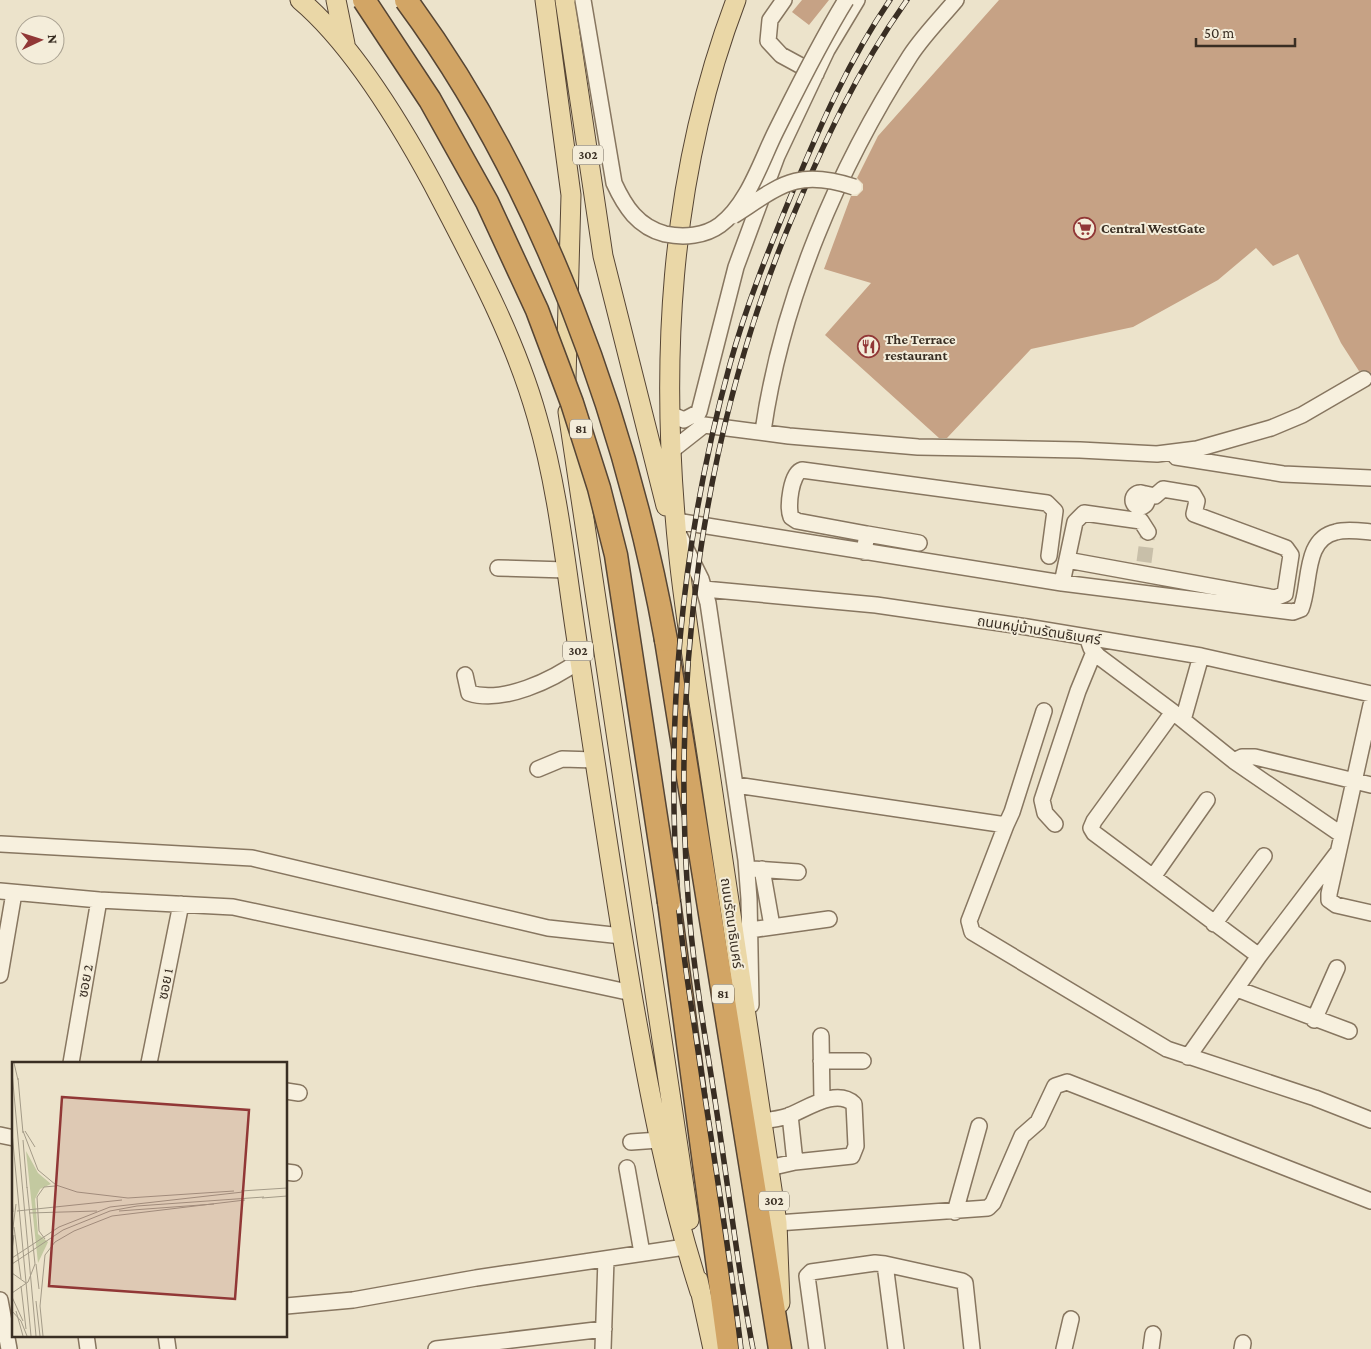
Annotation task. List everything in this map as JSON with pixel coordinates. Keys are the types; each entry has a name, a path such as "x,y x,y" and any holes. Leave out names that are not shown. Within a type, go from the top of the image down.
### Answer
{"highway":[{"name":"81","path":"364,0 420,84 487,202 537,310 581,428 607,519 623,594 669,902 729,1349"},
{"name":"81","path":"406,0 436,43 500,153 526,204 573,311 605,396 631,479 654,569 781,1349"}],"main road":[{"name":"302","path":"300,0 325,23 346,50 414,150 501,320 537,416 557,509 622,936 659,1140 685,1247 700,1292 714,1349"},
{"path":"336,0 346,50"},
{"path":"545,0 572,195 566,375 571,437 700,1292"},
{"name":"302","path":"565,0 598,223 615,308 679,557"},
{"path":"723,33 728,0"},
{"path":"679,557 670,414 670,324 676,243 700,112 723,33 736,0"},
{"name":"ถนนรัตนาธิเบศร์","path":"679,557 777,1223 781,1349"}],"street":[{"path":"582,0 614,183 622,201 640,222 653,230 667,234 700,234 721,224 784,184 815,178 854,187"},
{"path":"784,0 770,20 768,41 781,56 816,74"},
{"path":"721,224 741,200 811,60 846,0"},
{"path":"670,414 684,420 699,412 736,267 777,156 827,50 858,0"},
{"path":"763,431 769,389 792,305 827,211 872,121 911,54 956,0"},
{"path":"1157,454 1197,450 1271,428 1302,415 1364,379"},
{"path":"671,451 704,425 763,431 789,436 918,447 1080,450 1157,454 1284,474 1371,478"},
{"path":"919,543 793,519 789,510 794,477 797,472 802,470 1047,503 1055,511 1049,556"},
{"path":"1067,560 1276,598 1285,594 1291,555 1286,548 1194,514 1197,501 1193,494 1163,489 1155,496 1137,497 1127,519"},
{"path":"1062,583 1075,522 1081,515 1088,512 1141,521 1148,532"},
{"path":"676,526 864,552 1062,583 1292,612 1301,609 1314,550 1319,541 1325,535 1337,531 1371,532"},
{"path":"676,526 704,589 736,785 747,868 750,930 751,1054"},
{"path":"864,552 867,534"},
{"path":"885,556 888,538"},
{"path":"498,568 566,570"},
{"name":"ถนนหมู่บ้านรัตนธิเบศร์","path":"704,589 876,605 1087,638 1201,656 1371,694"},
{"path":"1087,638 1094,652 1234,761 1342,835"},
{"path":"1055,824 1045,813 1042,800 1078,691 1094,652"},
{"path":"1201,656 1178,716 1094,821 1091,828 1094,834 1260,956"},
{"path":"465,675 469,693 476,696 512,693 548,681 580,660"},
{"path":"1371,706 1328,894 1329,900 1336,905 1371,913"},
{"path":"1044,711 1012,812 969,921 972,932 1128,1027 1167,1048 1188,1057 1370,1115"},
{"path":"1234,761 1242,757 1255,757 1371,785"},
{"path":"538,769 562,759 595,760"},
{"path":"736,785 1006,825"},
{"path":"1153,877 1207,800"},
{"path":"1,844 252,858 548,928 622,936"},
{"path":"1188,1057 1260,956 1338,852"},
{"path":"1214,924 1264,856"},
{"path":"747,868 798,872"},
{"path":"762,869 772,926"},
{"path":"0,975 7,892 99,900 233,907 632,993"},
{"name":"ซอย 2","path":"71,1062 99,900"},
{"name":"ซอย 1","path":"149,1062 181,904"},
{"path":"750,930 829,919"},
{"path":"1314,1020 1337,968"},
{"path":"1237,989 1314,1020 1349,1031"},
{"path":"821,1036 822,1101"},
{"path":"821,1062 863,1060"},
{"path":"777,1223 982,1210 993,1203 1022,1136 1038,1122 1055,1086 1067,1082 1371,1201"},
{"path":"761,1121 790,1115 806,1106 822,1101 843,1099 849,1100 854,1104 855,1153 847,1158 795,1162 769,1168"},
{"path":"790,1115 795,1162"},
{"path":"955,1212 979,1126"},
{"path":"631,1142 659,1140"},
{"path":"627,1168 642,1253"},
{"path":"288,1306 353,1300 685,1247"},
{"path":"603,1349 606,1259"},
{"path":"817,1349 807,1276 811,1272 885,1264 965,1283 972,1349"},
{"path":"885,1264 896,1349"},
{"path":"0,1300 9,1349"},
{"path":"1064,1349 1071,1319"},
{"path":"436,1349 604,1329"},
{"path":"86,1336 88,1349"},
{"path":"166,1336 168,1349"}],"building":[{"path":"802,0 829,0 809,25 792,12"},
{"name":"Central WestGate","path":"999,0 1371,0 1371,373 1364,370 1359,371 1341,343 1298,254 1273,266 1256,248 1218,280 1133,327 1031,349 947,438 939,438 825,335 871,283 824,269 851,196 857,196 863,190 863,184 857,178 878,136"}],"tunnel":[{"path":"1144,562 1148,532"}],"railway":[{"path":"741,1349 679,915 674,763 681,629 689,562 713,430 743,321 775,235 825,118 861,46 890,0"},
{"path":"753,1349 701,1012 690,926 684,811 685,725 690,640 700,554 715,470 735,386 760,304 790,223 815,164 842,108 872,54 907,0"}],"place":[{"name":"Central WestGate","path":"1085,228"},
{"name":"The Terrace restaurant","path":"869,347"}]}
